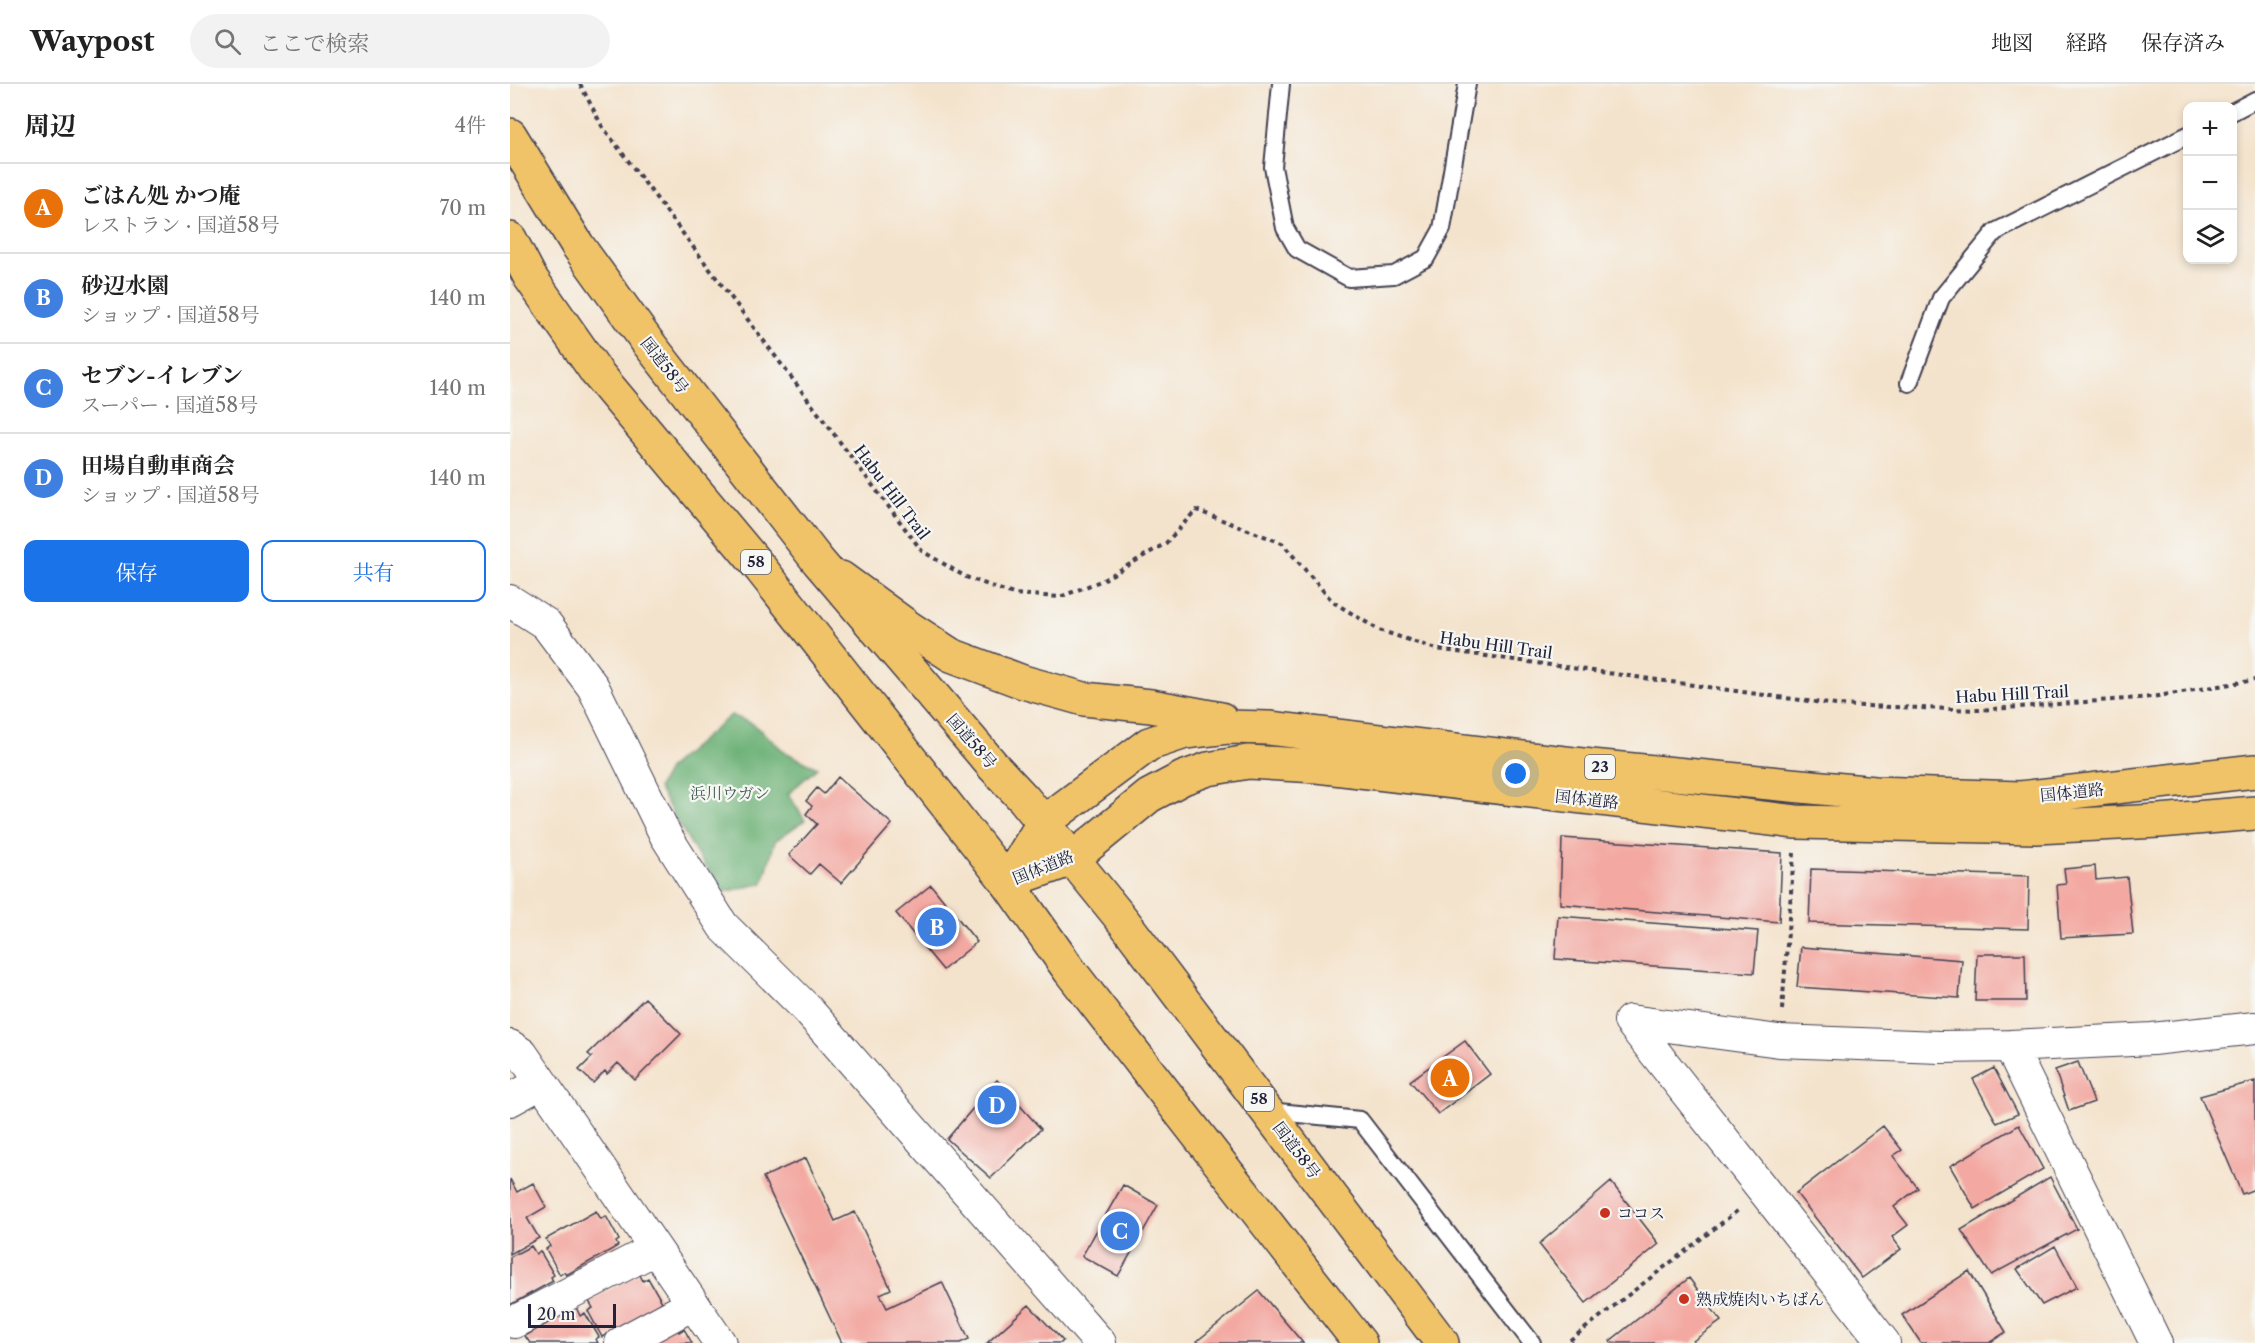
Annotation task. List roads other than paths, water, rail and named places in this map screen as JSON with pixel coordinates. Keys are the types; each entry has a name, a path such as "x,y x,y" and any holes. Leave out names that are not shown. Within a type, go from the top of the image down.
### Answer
{"main road":[{"name":"国道58号","path":"510,135 578,246 646,340 818,561 1043,823 1124,922 1442,1343"},
{"name":"58","path":"510,239 530,277 597,373 761,569 1007,882 1070,971 1360,1343"},
{"path":"818,561 908,627 951,654 1023,682 1084,699 1151,706 1269,728"},
{"name":"国体道路","path":"1007,882 1043,823 1149,744 1185,732 1228,728 1269,728 1591,766 1875,793 2020,798 2255,771"},
{"name":"国体道路","path":"1007,882 1072,859 1149,796 1183,778 1208,769 1248,762 1317,766 1796,822 2036,827 2159,821 2255,813"}],"street":[{"path":"510,602 546,624 592,687 666,836 723,927 806,1008 1100,1343"},
{"path":"1884,1343 1630,1021 1779,1041 1940,1047 2152,1039 2255,1028"},
{"path":"510,1046 522,1054 720,1343"},
{"path":"2010,1046 2156,1343"},
{"path":"510,1100 541,1083"},
{"path":"514,1322 655,1249"},
{"path":"621,1343 693,1304"}],"lane":[{"path":"1281,84 1273,167 1285,228 1298,249 1349,278 1394,275 1425,258 1442,229 1467,84"},
{"path":"2237,109 2255,100"},
{"path":"1909,382 1941,298 1995,232 2183,137"},
{"path":"1268,1111 1360,1120 1532,1343"}],"place":[{"name":"砂辺水園","path":"937,927"},
{"name":"ごはん処 かつ庵","path":"1450,1078"},
{"name":"田場自動車商会","path":"997,1105"},
{"name":"ココス","path":"1605,1213"},
{"name":"セブン-イレブン","path":"1120,1231"},
{"name":"熟成焼肉いちばん","path":"1684,1299"}],"park label":[{"name":"浜川ウガン","path":"730,793"}]}
